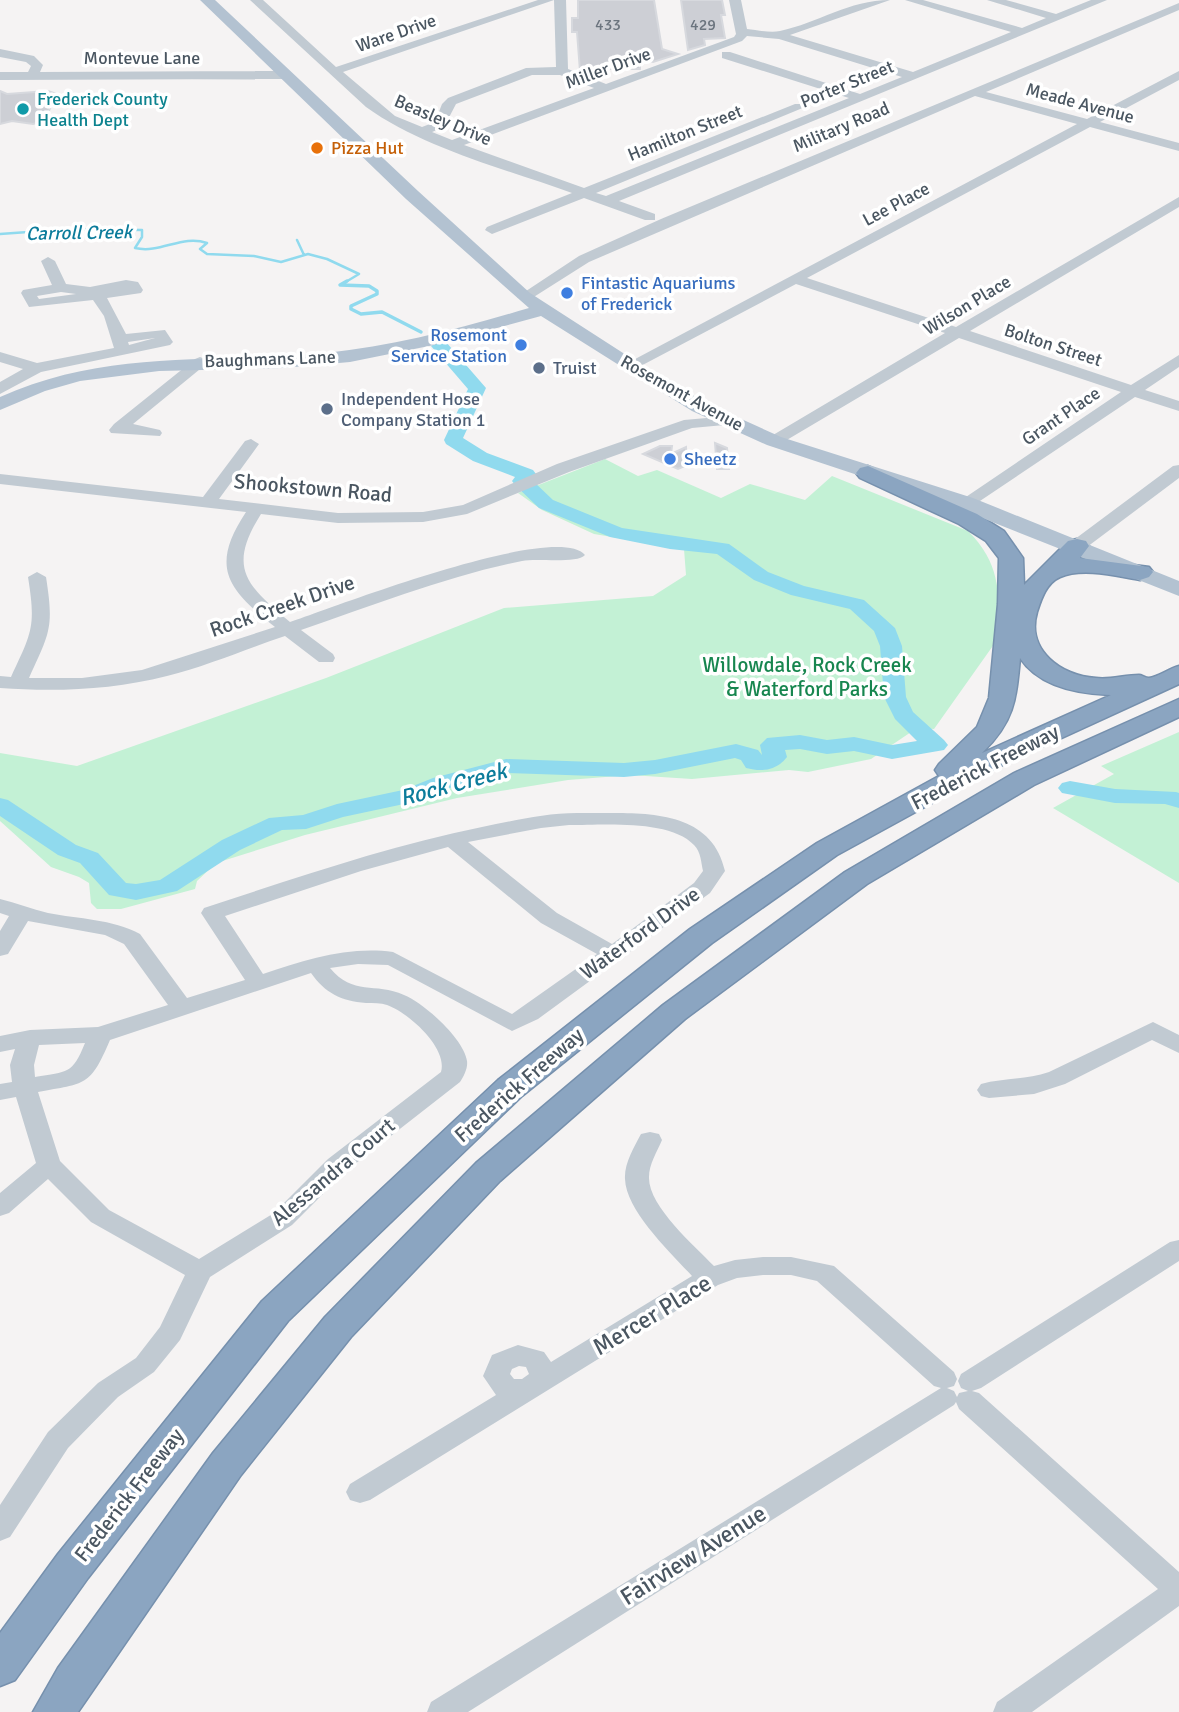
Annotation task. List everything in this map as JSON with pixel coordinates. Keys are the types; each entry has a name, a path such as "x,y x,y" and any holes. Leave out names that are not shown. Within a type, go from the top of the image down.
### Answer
{"highway":[{"path":"827,849 960,761 995,722 1003,698 1011,604 1011,558 995,536 968,519 868,473"},
{"path":"1011,604 1030,573 1043,562 1077,546"},
{"path":"1077,546 1069,556 1046,572 1037,583 1023,611 1023,632 1028,650 1037,664 1061,680 1103,688 1125,687 1179,672"},
{"path":"1046,572 1085,565 1140,572"},
{"name":"Frederick Freeway","path":"0,1667 73,1566 275,1311 510,1088 701,936 827,849 984,763 1179,672"},
{"name":"Frederick Freeway","path":"62,1702 227,1464 338,1326 488,1172 674,1012 856,878 1024,779 1179,707"}],"main road":[{"name":"Rosemont Avenue","path":"207,0 524,297 629,366 694,415 729,421 868,473 965,503 1179,589"},
{"name":"Baughmans Lane","path":"0,404 38,387 70,365 322,359 373,352 541,310"}],"street":[{"name":"Beasley Drive","path":"256,0 378,111 452,145 650,217"},
{"name":"Ware Drive","path":"335,71 549,0"},
{"path":"560,0 562,71"},
{"path":"735,0 743,30 778,35 913,76"},
{"path":"860,98 726,55 848,9 859,9 884,0"},
{"path":"911,0 1022,32"},
{"path":"993,0 1058,18"},
{"name":"Porter Street","path":"607,201 1101,0"},
{"name":"Military Road","path":"524,297 594,254 1179,6"},
{"name":"Miller Drive","path":"452,145 738,39 743,30"},
{"path":"0,53 30,60 37,65 33,76"},
{"path":"422,132 440,124 447,104 452,101 530,71 562,71 605,88"},
{"name":"Montevue Lane","path":"0,76 284,75"},
{"name":"Lee Place","path":"629,366 1179,75"},
{"name":"Meade Avenue","path":"972,93 1179,148"},
{"name":"Hamilton Street","path":"492,230 799,107"},
{"name":"Wilson Place","path":"774,440 1179,201"},
{"path":"48,261 61,288"},
{"name":"Bolton Street","path":"797,279 1179,406"},
{"path":"61,288 95,293 34,304 29,293 61,288"},
{"path":"0,357 36,368 70,365 121,344 95,293"},
{"name":"Grant Place","path":"965,503 1179,360"},
{"path":"154,433 122,425 197,364"},
{"path":"0,389 36,368"},
{"name":"Shookstown Road","path":"0,479 338,517 424,517 467,509 694,415"},
{"path":"208,502 251,444"},
{"path":"1077,546 1179,470"},
{"path":"257,508 245,525 236,549 234,567 253,599 326,658"},
{"name":"Rock Creek Drive","path":"8,683 72,686 114,683 164,671 470,566 536,553 576,555"},
{"path":"8,683 40,635 43,614 37,577"},
{"name":"Waterford Drive","path":"0,1044 30,1038 100,1035 258,982 356,954 393,958 512,1023 530,1014 709,882 714,871 713,858 704,843 686,828 666,822 554,820 451,839 334,873 212,913 258,982"},
{"path":"451,839 549,918 612,953"},
{"path":"0,906 22,913 121,932 132,939 182,1007"},
{"path":"0,949 22,913"},
{"name":"Alessandra Court","path":"200,1271 283,1219 337,1165 452,1076 455,1061 450,1050 419,1013 396,1000 380,995 344,992 331,985 316,965"},
{"name":"Waterford Drive","path":"0,1029 30,1038"},
{"path":"989,1090 1034,1086 1057,1078 1153,1030 1179,1045"},
{"path":"0,1092 76,1077 86,1069 100,1035"},
{"path":"0,1529 58,1440 108,1390 145,1365 171,1333 200,1271 100,1216 49,1165 25,1089 22,1065 30,1038"},
{"path":"650,1140 641,1159 636,1181 650,1211 709,1278"},
{"path":"0,1207 49,1165"},
{"name":"Fairview Avenue","path":"442,1712 1179,1249"},
{"name":"Mercer Place","path":"360,1492 709,1278 735,1269 791,1266 825,1273 1179,1590"},
{"path":"1008,1712 1179,1590"}],"green space":[{"name":"Willowdale, Rock Creek & Waterford Parks","path":"605,459 638,476 657,470 721,498 750,484 805,500 832,476 968,531 979,543 992,566 998,590 1002,633 934,729 917,728 871,759 808,772 789,770 692,779 630,775 568,780 457,798 305,835 216,863 197,881 195,889 121,909 97,909 91,903 89,883 51,867 0,821 0,753 77,766 326,678 504,608 653,596 686,575 684,549 594,534 542,510 518,493"},
{"path":"1179,732 1179,883 1053,808 1114,774 1101,766"}],"building":[{"path":"578,0 654,0 662,49 678,54 653,62 640,58 640,69 590,69 590,74 580,71 577,32 572,32 572,18 578,18"},
{"path":"681,0 722,0 725,15 721,15 725,38 704,39 705,45 688,50"},
{"name":"Frederick County Health Dept","path":"0,91 7,94 48,91 57,94 44,121 33,124 12,121 0,124"},
{"name":"Sheetz","path":"715,443 727,448 729,469 717,469"},
{"name":"Sheetz","path":"660,446 672,446 671,454 686,447 687,465 678,469 643,454"}],"waterway":[{"name":"Carroll Creek","path":"0,234 70,229 142,230 142,237 135,248 198,241 207,243 200,249 207,254 254,256 281,262 308,254 327,259 359,274 344,283"},
{"path":"297,240 304,255"},
{"name":"Carroll Creek","path":"347,281 340,285 369,286 377,291 377,294 351,306 351,309 361,314 382,312 421,332"},
{"name":"Rock Creek","path":"0,805 67,850 89,858 118,890 136,892 168,886 231,845 278,823 306,822 337,811 410,796 441,783 506,766 624,770 655,767 736,751 750,755 754,763 763,764 775,757 772,745 775,743 800,742 827,747 854,744 892,752 936,745 919,732 903,714 895,697 891,646 884,628 857,604 798,591 761,576 722,548 670,543 617,533 546,504 522,481 526,474 480,457 453,440 477,388 440,346"},
{"name":"Carroll Creek","path":"1070,788 1115,796 1168,797 1179,801"}],"place":[{"name":"Frederick County Health Dept","path":"23,109"},
{"name":"Pizza Hut","path":"317,148"},
{"name":"Fintastic Aquariums of Frederick","path":"567,293"},
{"name":"Rosemont Service Station","path":"521,345"},
{"name":"Truist","path":"539,368"},
{"name":"Independent Hose Company Station 1","path":"327,409"},
{"name":"Sheetz","path":"670,459"}]}
